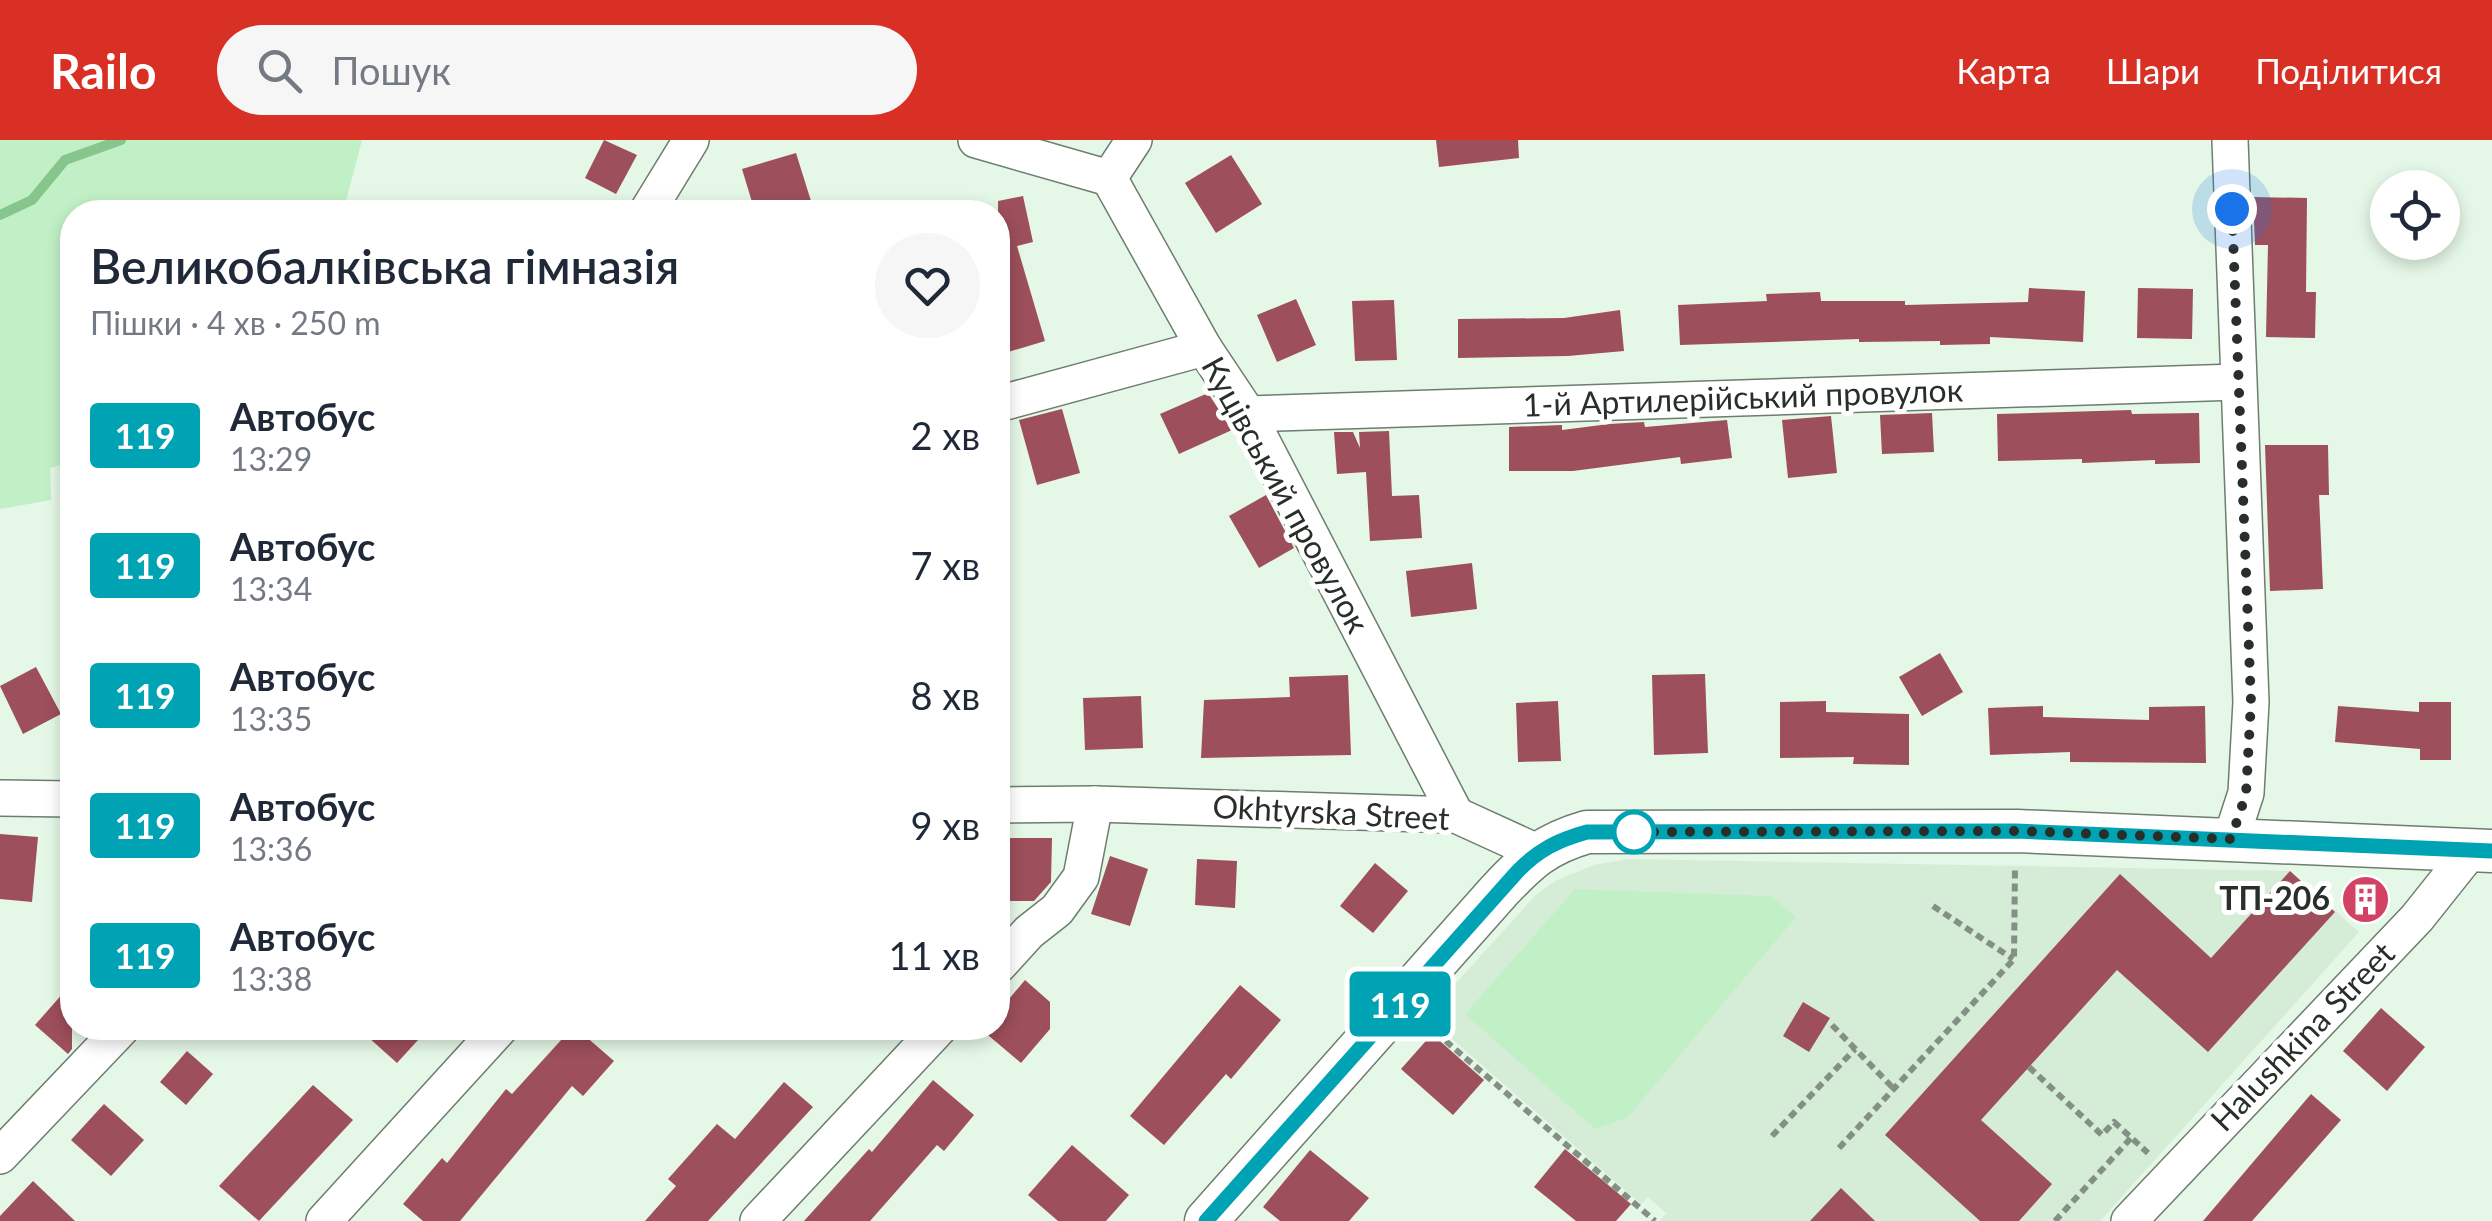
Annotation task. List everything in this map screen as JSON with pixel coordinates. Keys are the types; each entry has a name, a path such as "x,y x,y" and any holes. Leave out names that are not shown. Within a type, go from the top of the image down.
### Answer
{"street":[{"path":"654,200 691,140"},
{"path":"976,140 1109,178 1134,140"},
{"path":"2230,140 2251,702 2246,794 2231,839"},
{"name":"Куцівський провулок","path":"1109,178 1204,348 1248,414 1456,815"},
{"path":"1010,401 1204,348"},
{"name":"1-й Артилерійський провулок","path":"1248,414 2237,382"},
{"path":"0,798 60,799"},
{"name":"Okhtyrska Street","path":"1010,804 1456,815 1536,852"},
{"path":"1010,952 1028,932 1057,910 1081,877 1094,804"},
{"path":"1206,1221 1536,852 1561,839 1587,832 2016,831 2482,850"},
{"name":"Halushkina Street","path":"2128,1221 2482,850"},
{"path":"0,1156 111,1040"},
{"path":"324,1221 489,1040"},
{"path":"758,1221 928,1040"}],"path":[{"path":"1839,1148 2014,960 2014,866"},
{"path":"1933,906 2014,960"},
{"path":"1414,1013 1652,1220"},
{"path":"1832,1025 1894,1089"},
{"path":"1772,1136 1855,1049"},
{"path":"2028,1068 2102,1135 2114,1122 2156,1160"},
{"path":"2054,1221 2131,1138"}],"shaded area":[{"path":"1628,859 2290,871 2359,932 2100,1221 1660,1221 1666,1213 1648,1197 1641,1204 1426,1016 1536,895 1555,881 1594,865"}],"green space":[{"path":"0,140 362,140 346,200 60,200 60,465 50,468 51,500 0,509"},
{"path":"1575,889 1771,896 1796,917 1627,1118 1595,1129 1465,1014"}],"building":[{"path":"604,140 637,155 616,194 585,178"},
{"path":"1436,140 1518,140 1519,158 1439,167"},
{"path":"796,153 811,200 751,200 742,169"},
{"path":"1231,155 1262,204 1216,233 1185,183"},
{"path":"1023,196 1033,242 1017,246 1045,341 1010,351 1010,200 1003,200"},
{"path":"2253,197 2307,198 2306,292 2316,292 2315,338 2266,337 2268,245 2255,245"},
{"path":"2029,288 2085,291 2083,342 1990,337 1990,344 1859,339 1680,345 1678,305 1767,301 1766,294 1820,292 1821,301 1905,301 1905,305 2028,302"},
{"path":"2138,288 2193,289 2192,339 2137,338"},
{"path":"1296,299 1316,345 1277,362 1257,315"},
{"path":"1394,300 1397,360 1355,361 1352,301"},
{"path":"1620,310 1624,351 1458,358 1458,319 1564,318"},
{"path":"1208,393 1232,430 1179,454 1160,414"},
{"path":"1062,409 1080,473 1037,485 1019,420"},
{"path":"2131,410 2132,414 2199,413 2200,463 1998,461 1997,414"},
{"path":"1932,413 1934,452 1882,454 1880,415"},
{"path":"1831,416 1837,473 1788,478 1782,420"},
{"path":"1727,420 1732,458 1681,464 1680,457 1573,471 1509,471 1509,427 1562,425 1562,430 1609,424 1644,422 1645,427"},
{"path":"1389,431 1392,496 1419,495 1422,538 1370,541 1366,472 1337,474 1334,432 1353,432 1360,448 1359,432"},
{"path":"2265,445 2328,445 2329,495 2319,495 2323,589 2270,591"},
{"path":"1266,495 1294,548 1259,568 1229,516"},
{"path":"1472,563 1477,609 1411,617 1406,571"},
{"path":"1940,653 1963,692 1922,716 1899,677"},
{"path":"36,667 60,715 23,734 0,686"},
{"path":"1705,674 1708,753 1654,755 1652,675"},
{"path":"1348,675 1351,755 1201,758 1204,700 1290,697 1289,677"},
{"path":"1141,696 1143,748 1085,750 1083,698"},
{"path":"1558,701 1561,761 1518,762 1516,703"},
{"path":"1826,701 1826,712 1909,714 1909,765 1853,764 1854,757 1780,758 1780,702"},
{"path":"2419,702 2451,702 2451,760 2420,760 2420,749 2335,742 2338,706 2419,712"},
{"path":"2043,706 2043,717 2149,720 2149,707 2205,706 2206,763 2070,762 2070,752 1990,755 1988,708"},
{"path":"0,834 38,837 32,902 0,899"},
{"path":"1010,838 1052,838 1051,882 1034,901 1010,901"},
{"path":"1110,856 1148,869 1130,926 1091,914"},
{"path":"1197,859 1237,861 1235,908 1195,905"},
{"path":"1375,863 1408,891 1373,933 1340,906"},
{"path":"2290,871 2335,912 2208,1052 2117,970 1981,1120 2052,1184 2019,1221 1980,1221 1885,1135 2120,874 2211,958"},
{"path":"1025,980 1050,1002 1050,1029 1021,1063 994,1040 1010,1040 1010,998"},
{"path":"1240,985 1281,1020 1231,1079 1226,1074 1164,1145 1130,1116"},
{"path":"60,997 60,1040 72,1040 72,1049 68,1054 35,1025"},
{"path":"1803,1002 1830,1018 1809,1052 1783,1036"},
{"path":"2381,1008 2425,1047 2387,1091 2343,1051"},
{"path":"1432,1034 1484,1080 1453,1115 1401,1069"},
{"path":"371,1040 418,1040 397,1063"},
{"path":"561,1040 590,1040 614,1061 583,1096 572,1086 460,1221 423,1221 403,1204 442,1158 447,1163 506,1089 512,1094"},
{"path":"187,1051 213,1074 186,1105 160,1082"},
{"path":"933,1080 974,1115 944,1151 937,1145 870,1221 804,1221 869,1149 872,1152"},
{"path":"784,1082 813,1107 708,1221 645,1221 676,1186 668,1179 717,1124 735,1139"},
{"path":"313,1085 353,1120 259,1221 219,1186"},
{"path":"2311,1094 2341,1120 2252,1221 2203,1221"},
{"path":"104,1104 144,1140 111,1176 71,1140"},
{"path":"1072,1145 1129,1195 1106,1221 1058,1221 1028,1195"},
{"path":"1565,1149 1631,1204 1616,1221 1576,1221 1534,1187"},
{"path":"1310,1150 1369,1198 1349,1221 1280,1221 1263,1207"},
{"path":"33,1181 75,1221 0,1221 0,1216"},
{"path":"1841,1188 1875,1221 1810,1221"}],"waterway":[{"path":"0,215 32,200 65,160 121,140"}],"bus line":[{"name":"119","path":"1206,1221 1517,872 1536,852 1561,839 1587,832 2016,831 2492,851"}],"place":[{"name":"ТП-206","path":"2365,899"}],"route":[{"path":"1634,832 1626,832 2016,831 2231,839 2246,794 2251,702 2232,209"}]}
